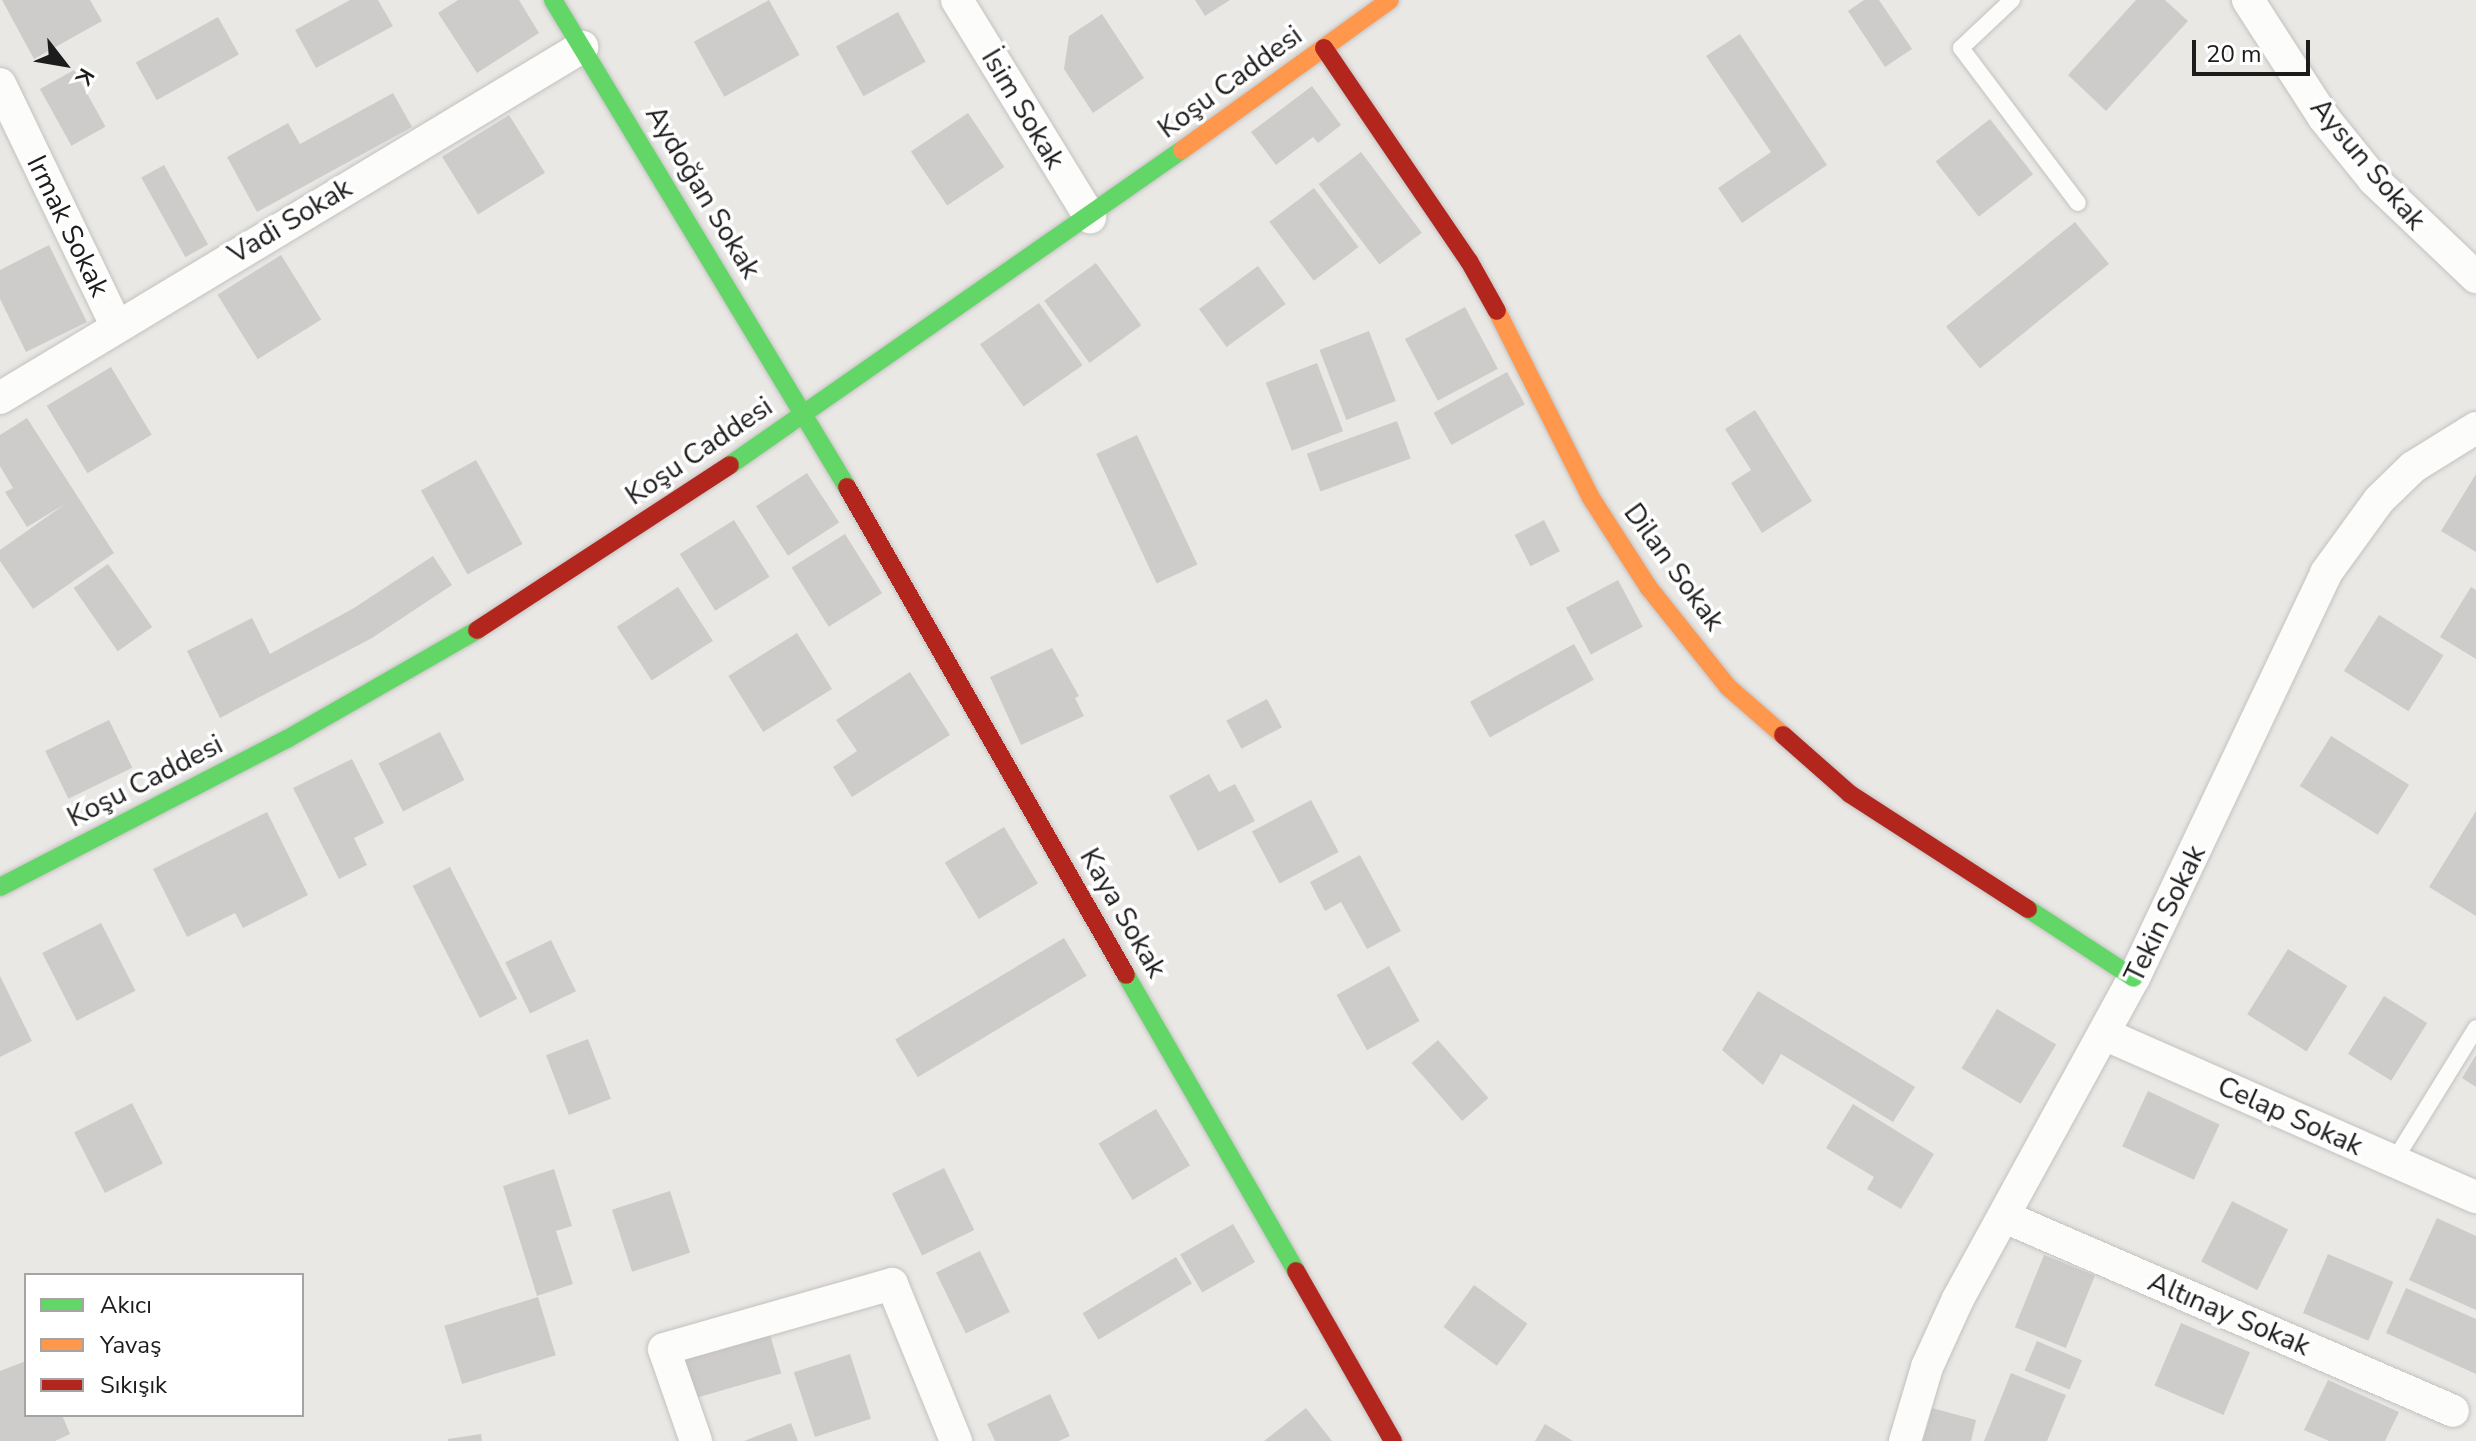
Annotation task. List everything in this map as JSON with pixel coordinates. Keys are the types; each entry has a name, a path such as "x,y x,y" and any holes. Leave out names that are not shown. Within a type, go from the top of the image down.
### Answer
{"street":[{"name":"Aydoğan Sokak","path":"553,0 805,414"},
{"name":"İsim Sokak","path":"957,0 1090,217"},
{"name":"Koşu Caddesi","path":"0,887 287,739 470,634 805,414 1090,217 1390,0"},
{"name":"Aysun Sokak","path":"2248,0 2324,118 2374,180 2476,277"},
{"name":"Vadi Sokak","path":"0,398 116,325 582,47"},
{"name":"Dilan Sokak","path":"1324,48 1469,261 1544,396 1591,498 1649,588 1728,687 1850,794 2134,978"},
{"name":"Irmak Sokak","path":"0,84 116,325"},
{"name":"Kaya Sokak","path":"805,414 1393,1441"},
{"name":"Tekin Sokak","path":"1905,1441 1927,1367 2134,978 2326,573 2379,500 2413,467 2476,428"},
{"name":"Celap Sokak","path":"2104,1034 2476,1197"},
{"name":"Altınay Sokak","path":"2005,1217 2453,1411"},
{"path":"696,1441 664,1349 892,1284 956,1441"}],"lane":[{"path":"2012,0 1961,48 2078,203"},
{"path":"2394,1161 2476,1028"}],"building":[{"path":"2,0 90,0 102,21 34,59"},
{"path":"350,0 378,0 393,26 316,68 295,30"},
{"path":"458,0 519,0 539,33 477,73 438,13"},
{"path":"769,0 800,55 724,97 694,42"},
{"path":"1195,0 1230,0 1205,16"},
{"path":"1864,0 1879,0 1912,49 1885,67 1848,11"},
{"path":"2136,0 2165,0 2188,21 2106,111 2068,75"},
{"path":"898,12 926,62 864,96 836,46"},
{"path":"1102,14 1144,78 1093,113 1064,69 1069,36"},
{"path":"218,17 239,55 157,100 136,63"},
{"path":"1740,34 1827,165 1742,223 1718,188 1771,152 1706,56"},
{"path":"74,70 106,127 71,146 40,89"},
{"path":"1312,86 1341,125 1318,143 1313,137 1276,165 1251,132"},
{"path":"393,93 412,127 257,212 227,157 288,123 300,144"},
{"path":"968,113 1004,167 947,205 911,152"},
{"path":"509,115 545,173 478,215 442,157"},
{"path":"1990,119 2033,174 1979,217 1936,161"},
{"path":"1361,152 1422,233 1379,265 1319,184"},
{"path":"164,165 208,245 185,257 141,178"},
{"path":"1314,188 1359,247 1314,281 1269,222"},
{"path":"2075,222 2109,264 1980,368 1946,326"},
{"path":"49,245 87,322 26,352 0,299 0,270"},
{"path":"281,255 321,319 258,359 217,295"},
{"path":"1096,263 1141,325 1089,363 1044,301"},
{"path":"1258,266 1286,304 1227,347 1199,309"},
{"path":"1039,303 1083,365 1024,407 980,344"},
{"path":"1465,307 1498,369 1438,401 1405,339"},
{"path":"1369,331 1396,401 1346,420 1320,350"},
{"path":"1317,363 1343,431 1292,451 1266,383"},
{"path":"111,367 152,435 87,473 47,406"},
{"path":"1507,372 1525,404 1451,445 1434,413"},
{"path":"1755,410 1812,501 1762,533 1731,483 1751,470 1725,429"},
{"path":"27,418 114,553 33,609 0,561 0,550 65,504 27,527 5,492 13,488 0,466 0,435"},
{"path":"1397,421 1411,459 1320,491 1307,454"},
{"path":"1137,435 1197,565 1157,584 1096,454"},
{"path":"476,460 523,544 467,575 421,491"},
{"path":"807,473 839,522 788,556 756,506"},
{"path":"2476,474 2476,552 2441,531"},
{"path":"734,520 770,577 715,611 680,554"},
{"path":"1544,520 1560,551 1530,566 1515,535"},
{"path":"845,534 882,593 829,627 792,567"},
{"path":"433,556 452,585 372,638 220,718 187,651 252,618 270,654 354,608"},
{"path":"108,564 152,627 118,651 74,588"},
{"path":"1618,580 1643,627 1591,654 1566,608"},
{"path":"678,587 713,641 652,680 617,627"},
{"path":"2471,587 2476,590 2476,659 2440,637"},
{"path":"2379,615 2443,655 2408,711 2344,671"},
{"path":"797,633 832,689 763,732 728,676"},
{"path":"1574,644 1594,680 1490,738 1470,702"},
{"path":"1052,648 1079,696 1075,698 1084,716 1021,745 990,677"},
{"path":"910,672 950,735 852,797 833,767 857,751 836,720"},
{"path":"1267,699 1282,727 1241,749 1226,721"},
{"path":"109,720 132,768 68,799 45,751"},
{"path":"440,732 465,780 403,811 379,763"},
{"path":"2331,736 2409,785 2378,835 2300,786"},
{"path":"352,759 384,823 354,838 367,865 339,879 293,788"},
{"path":"1209,774 1219,792 1235,784 1255,821 1198,851 1169,796"},
{"path":"1311,800 1339,852 1280,884 1252,831"},
{"path":"2476,811 2476,916 2429,887"},
{"path":"267,812 308,895 243,928 235,913 187,937 153,869"},
{"path":"1004,827 1038,884 979,919 945,863"},
{"path":"1360,855 1401,931 1367,949 1341,902 1325,911 1310,882"},
{"path":"450,867 517,999 480,1018 413,886"},
{"path":"101,923 136,991 77,1021 42,953"},
{"path":"1064,938 1087,976 918,1077 895,1039"},
{"path":"551,940 576,991 530,1014 505,962"},
{"path":"2288,949 2347,986 2307,1051 2247,1014"},
{"path":"1389,966 1420,1021 1367,1050 1337,995"},
{"path":"0,976 32,1041 0,1057"},
{"path":"1758,991 1915,1087 1893,1122 1781,1054 1763,1085 1722,1050"},
{"path":"2384,996 2427,1023 2391,1081 2348,1054"},
{"path":"1997,1009 2056,1045 2021,1104 1961,1068"},
{"path":"588,1039 611,1099 569,1115 546,1055"},
{"path":"1438,1040 1489,1098 1462,1121 1412,1063"},
{"path":"2476,1055 2476,1087 2462,1078"},
{"path":"2148,1091 2220,1124 2194,1180 2122,1146"},
{"path":"132,1103 163,1164 105,1193 74,1133"},
{"path":"1853,1104 1934,1154 1901,1209 1867,1189 1874,1177 1826,1148"},
{"path":"1156,1109 1190,1166 1133,1200 1099,1144"},
{"path":"944,1168 974,1230 922,1255 892,1193"},
{"path":"554,1169 572,1226 556,1231 573,1284 537,1296 503,1186"},
{"path":"670,1191 690,1253 632,1272 612,1210"},
{"path":"2232,1201 2288,1230 2257,1290 2201,1262"},
{"path":"2437,1218 2476,1236 2476,1310 2409,1280"},
{"path":"1233,1224 1255,1262 1202,1293 1180,1254"},
{"path":"980,1251 1010,1312 966,1334 936,1272"},
{"path":"2328,1254 2393,1282 2368,1341 2303,1313"},
{"path":"2044,1255 2095,1276 2066,1348 2015,1327"},
{"path":"1176,1257 1192,1284 1099,1340 1083,1313"},
{"path":"1474,1285 1527,1324 1497,1366 1443,1327"},
{"path":"2406,1288 2476,1319 2476,1374 2386,1333"},
{"path":"538,1297 556,1355 462,1384 444,1326"},
{"path":"2181,1323 2250,1352 2223,1415 2154,1386"},
{"path":"770,1334 781,1373 696,1398 684,1359"},
{"path":"2037,1341 2082,1360 2070,1390 2024,1370"},
{"path":"850,1354 871,1419 815,1437 794,1372"},
{"path":"24,1362 24,1417 63,1417 70,1434 55,1441 0,1441 0,1371"},
{"path":"2011,1373 2066,1395 2047,1441 1984,1441"},
{"path":"2328,1380 2399,1412 2385,1441 2329,1441 2304,1430"},
{"path":"1050,1394 1070,1436 1059,1441 995,1441 987,1424"},
{"path":"1306,1408 1332,1441 1264,1441"},
{"path":"1932,1408 1976,1420 1971,1441 1923,1441"},
{"path":"791,1423 798,1441 744,1441"},
{"path":"1545,1424 1573,1441 1535,1441"},
{"path":"481,1434 482,1441 448,1441 448,1439"}],"traffic: fast":[{"path":"553,0 847,487"},
{"path":"730,465 1182,150"},
{"path":"0,887 287,739 477,630"},
{"path":"2028,909 2134,978"},
{"path":"1126,975 1296,1271"}],"traffic: slow":[{"path":"1182,150 1390,0"},
{"path":"1497,311 1591,498 1649,588 1728,687 1783,735"}],"traffic: jam":[{"path":"1324,48 1469,261 1497,311"},
{"path":"477,630 730,465"},
{"path":"847,487 1126,975"},
{"path":"1783,735 1850,794 2028,909"},
{"path":"1296,1271 1393,1441"}]}
